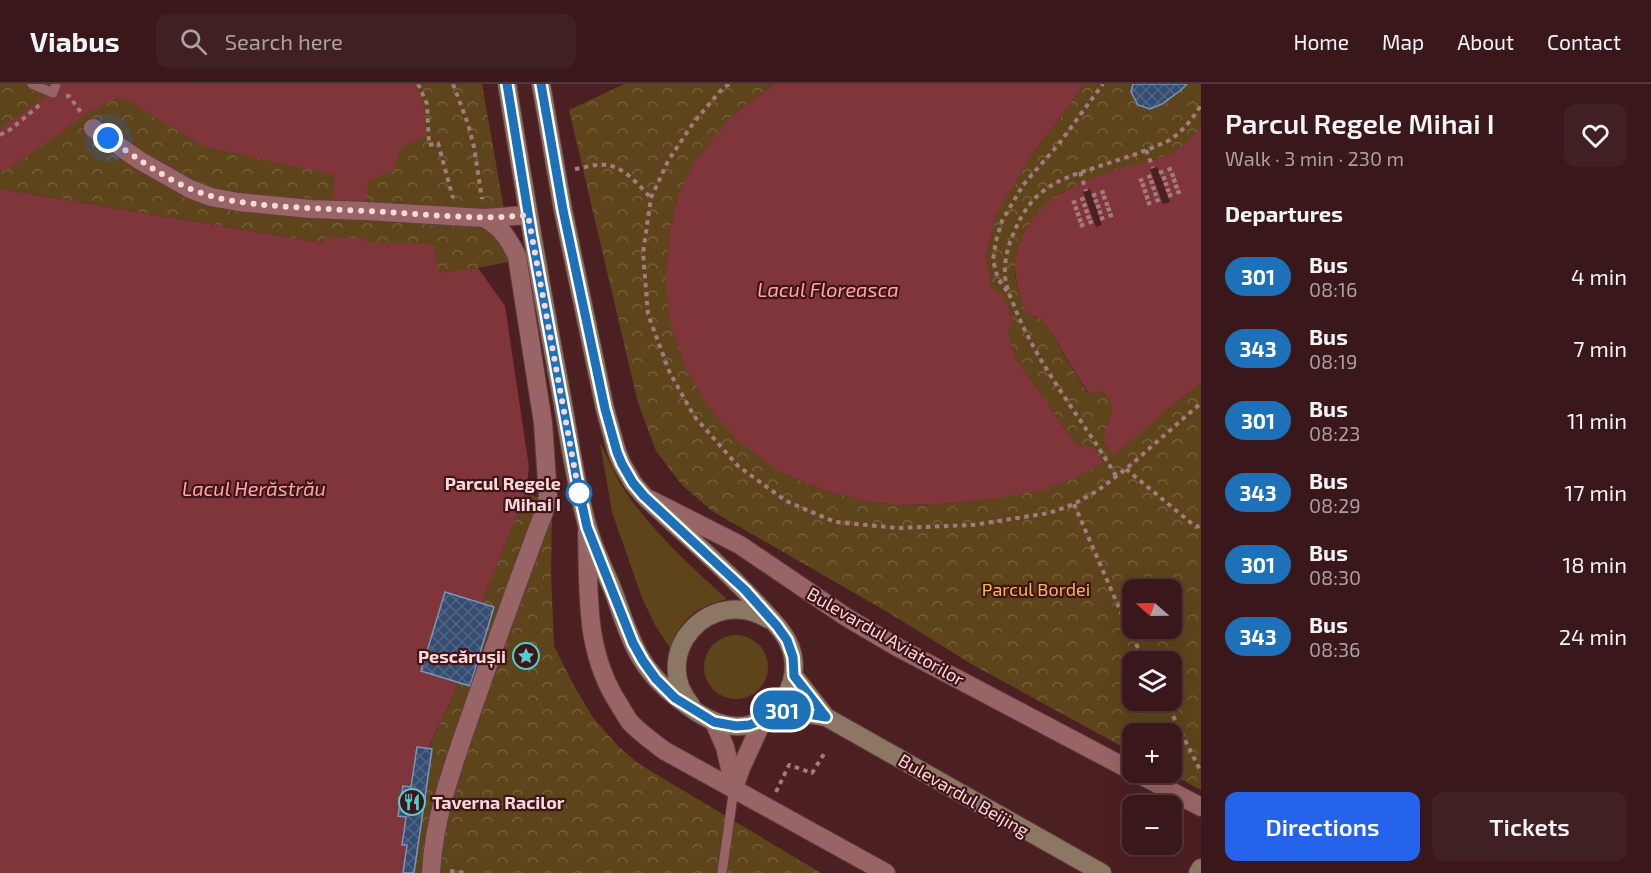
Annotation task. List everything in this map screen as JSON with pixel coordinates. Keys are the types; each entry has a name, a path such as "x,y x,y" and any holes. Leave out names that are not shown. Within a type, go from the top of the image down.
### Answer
{"main road":[{"name":"Bulevardul Beijing","path":"507,84 528,215 587,527 626,627 643,661 656,679 675,698 714,722 736,726 749,725 770,715 826,717"},
{"name":"Bulevardul Beijing","path":"541,84 563,210 593,356 617,452 627,474 644,496 745,590 777,626 787,640 793,657 794,676 826,717 1102,873"},
{"name":"Bulevardul Beijing","path":"697,711 683,693 677,670 681,647 693,628 712,614 734,609 757,613 777,626"},
{"path":"770,715 790,689 794,676"},
{"path":"1198,873 1201,867"}],"street":[{"path":"93,128 139,160 190,189 211,196 248,203 333,210 484,218 528,215"},
{"path":"431,873 434,839 445,789 548,496 542,413 517,256 504,233 497,225 484,218"},
{"name":"Bulevardul Aviatorilor","path":"644,496 740,545 897,647 1122,766"},
{"path":"587,527 591,630 600,669 613,696 629,720 647,738 665,751 886,873"},
{"path":"734,788 741,768 770,715"},
{"path":"714,722 725,747 734,788"},
{"name":"Bulevardul Aviatorilor","path":"1155,783 1201,807"}],"lane":[{"path":"32,84 55,88"},
{"path":"722,873 734,788"}],"path":[{"path":"418,84 427,104 429,145 438,143 446,173"},
{"path":"453,84 474,147 484,218"},
{"path":"729,84 694,122 668,161 651,198 643,253 648,314 669,371 694,416 738,466 786,501 835,522 898,528 973,525 1049,513 1074,504 1097,491 1126,469 1201,403"},
{"path":"1008,292 998,279 993,260 1002,221 1023,185 1058,145 1103,84"},
{"path":"0,135 11,129 55,88 69,96"},
{"path":"1116,476 1069,406 1019,318 1008,292 1005,274 1010,240 1033,200 1049,185 1065,177 1170,140 1199,112 1201,105"},
{"path":"1146,150 1154,168"},
{"path":"557,173 602,164 617,168 638,183 651,198"},
{"path":"1159,173 1173,168"},
{"path":"1080,172 1086,191"},
{"path":"1162,179 1176,174"},
{"path":"1139,181 1153,175"},
{"path":"1164,185 1178,179"},
{"path":"1141,186 1155,181"},
{"path":"1166,190 1180,185"},
{"path":"1143,192 1157,187"},
{"path":"1092,196 1106,191"},
{"path":"1168,196 1182,191"},
{"path":"1146,198 1159,193"},
{"path":"1094,202 1108,196"},
{"path":"1072,203 1085,198"},
{"path":"1148,204 1161,199"},
{"path":"1096,207 1111,203"},
{"path":"1074,209 1088,204"},
{"path":"1098,213 1113,208"},
{"path":"1076,215 1090,210"},
{"path":"1100,219 1114,214"},
{"path":"1078,221 1092,216"},
{"path":"1080,226 1094,222"},
{"path":"1126,469 1196,527 1201,525"},
{"path":"1074,504 1123,617 1140,651"},
{"path":"1170,711 1201,772"},
{"path":"772,800 789,765 812,773 824,754"}],"green space":[{"path":"0,84 482,84 513,261 439,274 364,242 364,239 325,238 323,243 0,189 2,159 0,156"},
{"name":"Parcul Bordei","path":"624,84 775,84 732,116 677,198 670,230 666,272 780,472 826,491 864,501 896,505 938,504 992,499 1076,445 1015,357 992,289 986,255 996,215 1015,181 1034,151 1084,84 1201,84 1201,127 1191,141 1173,154 1092,179 1061,193 1015,276 1026,313 1042,319 1088,394 1103,391 1114,407 1103,440 1171,406 1201,383 1201,790 1182,780 1182,723 1122,723 1122,747 973,665 889,613 712,511 682,485 656,451 638,403 569,110"},
{"path":"600,443 623,488 658,533 727,599 691,615 679,629 670,648 655,625 642,598 612,512"},
{"path":"526,492 552,504 551,575 554,646 594,719 619,747 639,764 821,873 403,873 406,847 402,846 405,818 397,816 402,786 410,786 416,746 429,747 454,693 489,584"},
{"path":"730,635 742,635 759,644 766,655 768,667 766,679 759,690 742,699 730,699 718,694 709,685 704,673 704,661 709,649 718,640"}],"water":[{"path":"69,84 415,84 423,103 426,137 401,147 393,171 368,181 366,203 333,202 335,175 203,146 125,99 103,99 81,104 68,86"},
{"name":"Lacul Floreasca","path":"775,84 1084,84 1034,151 996,215 986,255 992,289 1003,295 1013,319 1008,333 1015,357 1076,445 1094,448 1103,463 1047,489 992,499 896,505 864,501 826,491 780,472 738,441 710,409 685,367 669,319 666,272 670,230 677,198 692,167 732,116"},
{"path":"1201,127 1201,383 1114,456 1103,440 1113,407 1103,391 1089,394 1042,319 1026,313 1017,282 1017,254 1024,233 1033,219 1057,196 1103,174 1170,154 1186,144"},
{"name":"Lacul Herăstrău","path":"0,189 323,243 325,237 364,238 365,242 433,244 439,273 478,268 505,306 529,467 526,492 489,584 454,693 428,748 416,747 410,787 402,786 398,816 405,818 402,845 406,846 403,873 0,873"}],"pier":[{"path":"1157,167 1170,202 1163,204 1150,169"},
{"path":"1090,189 1102,225 1096,227 1083,192"}],"building":[{"path":"1133,84 1187,84 1162,104 1150,109 1138,105 1131,92"},
{"path":"445,592 494,607 470,686 421,671"},
{"name":"Taverna Racilor","path":"417,747 432,749 414,873 403,873 407,845 402,845 406,817 398,816 403,786 411,787"}],"waterway":[{"path":"0,152 76,98 103,84"}],"bus line":[{"name":"301","path":"507,84 532,237 587,527 633,643 656,679 675,698 714,722 736,726 749,725 763,720 777,709 826,717 794,676 793,657 787,640 777,626 745,590 644,496 622,464 605,409 593,356 563,210 541,84"}],"place":[{"name":"Parcul Regele Mihai I","path":"579,493"},
{"name":"Pescărușii","path":"526,656"},
{"name":"Taverna Racilor","path":"412,802"}],"route":[{"path":"108,138 139,160 190,189 238,202 311,209 458,217 528,215 579,493"}]}
